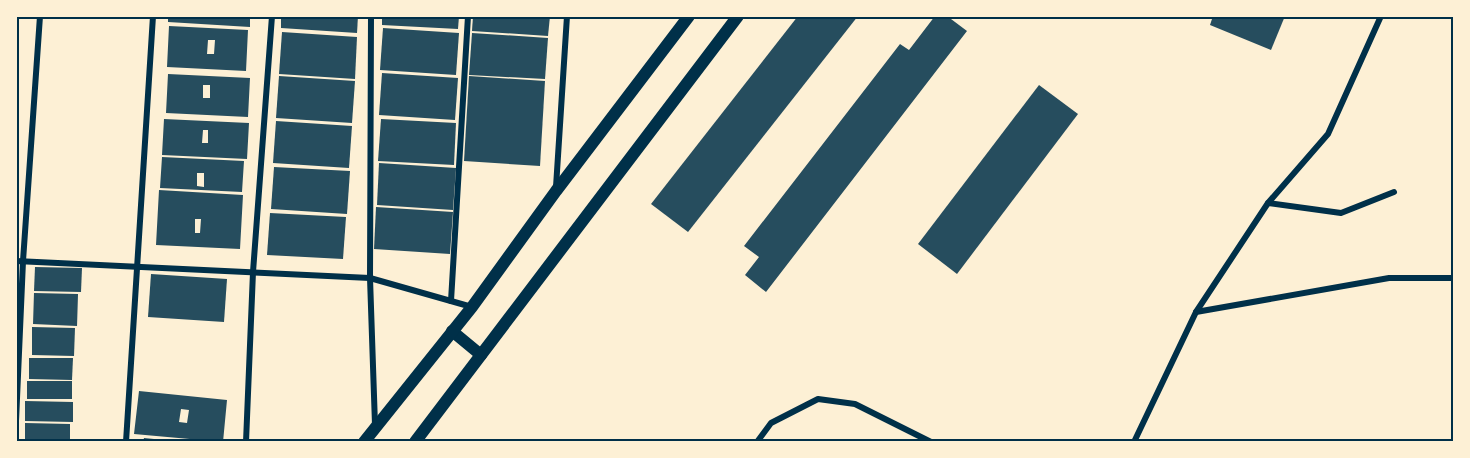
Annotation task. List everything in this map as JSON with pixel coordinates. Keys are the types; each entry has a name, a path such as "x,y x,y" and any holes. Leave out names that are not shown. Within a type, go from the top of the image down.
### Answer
{"main road":[{"path":"364,441 472,307 556,191 689,16"},
{"path":"415,441 738,16"},
{"path":"452,331 481,355"}],"street":[{"path":"16,421 20,261 40,16"},
{"path":"126,441 139,265 153,16"},
{"path":"246,441 253,272 272,16"},
{"path":"371,16 370,278 375,426"},
{"path":"451,301 468,16"},
{"path":"556,191 567,16"},
{"path":"1134,441 1196,312 1268,203 1328,134 1381,16"},
{"path":"1268,203 1341,213 1394,192"},
{"path":"20,261 370,278 472,307"},
{"path":"1196,312 1389,278 1454,278"},
{"path":"757,441 771,423 818,399 855,404 931,441"}],"building":[{"path":"168,16 250,16 250,27 168,22"},
{"path":"281,16 358,16 357,33 281,28"},
{"path":"382,16 459,16 458,29 382,25"},
{"path":"473,16 550,16 548,36 472,31"},
{"path":"798,16 858,16 688,232 651,204"},
{"path":"935,16 947,16 967,31 766,292 745,275 759,257 744,246 900,44 909,50"},
{"path":"1213,16 1285,16 1271,50 1210,25"},
{"path":"169,26 248,30 246,71 167,67","holes":["208,40 215,40 214,54 207,54"]},
{"path":"383,28 459,33 456,75 380,70"},
{"path":"282,32 357,37 355,79 279,74"},
{"path":"472,33 548,38 545,79 469,75"},
{"path":"382,73 458,78 455,120 379,115"},
{"path":"168,74 250,78 248,117 166,113","holes":["203,85 210,85 210,98 203,98"]},
{"path":"279,76 355,81 352,123 276,118"},
{"path":"469,76 545,81 540,166 464,161"},
{"path":"1039,85 1078,114 957,274 918,244"},
{"path":"164,119 249,123 247,159 162,155","holes":["203,130 208,130 208,143 202,143"]},
{"path":"381,119 456,123 454,165 378,161"},
{"path":"276,121 352,126 349,168 273,163"},
{"path":"162,157 244,161 242,192 160,188","holes":["197,173 204,173 204,187 197,186"]},
{"path":"379,163 456,168 453,210 377,205"},
{"path":"274,167 350,171 347,214 271,209"},
{"path":"159,190 243,195 240,249 156,245","holes":["195,219 201,219 200,233 195,233"]},
{"path":"376,207 453,212 450,254 374,249"},
{"path":"270,213 346,217 343,259 267,255"},
{"path":"35,267 82,268 81,292 34,291"},
{"path":"151,274 227,279 224,322 148,317"},
{"path":"34,293 78,294 77,326 33,324"},
{"path":"32,327 75,328 74,356 32,355"},
{"path":"29,358 73,358 72,380 29,379"},
{"path":"27,381 72,381 72,399 27,399"},
{"path":"139,391 227,400 223,442 134,434","holes":["181,409 189,410 187,423 179,422"]},
{"path":"25,401 73,402 73,422 25,421"},
{"path":"25,423 70,424 70,442 25,442"},
{"path":"144,438 164,440 164,442 143,442"}]}
